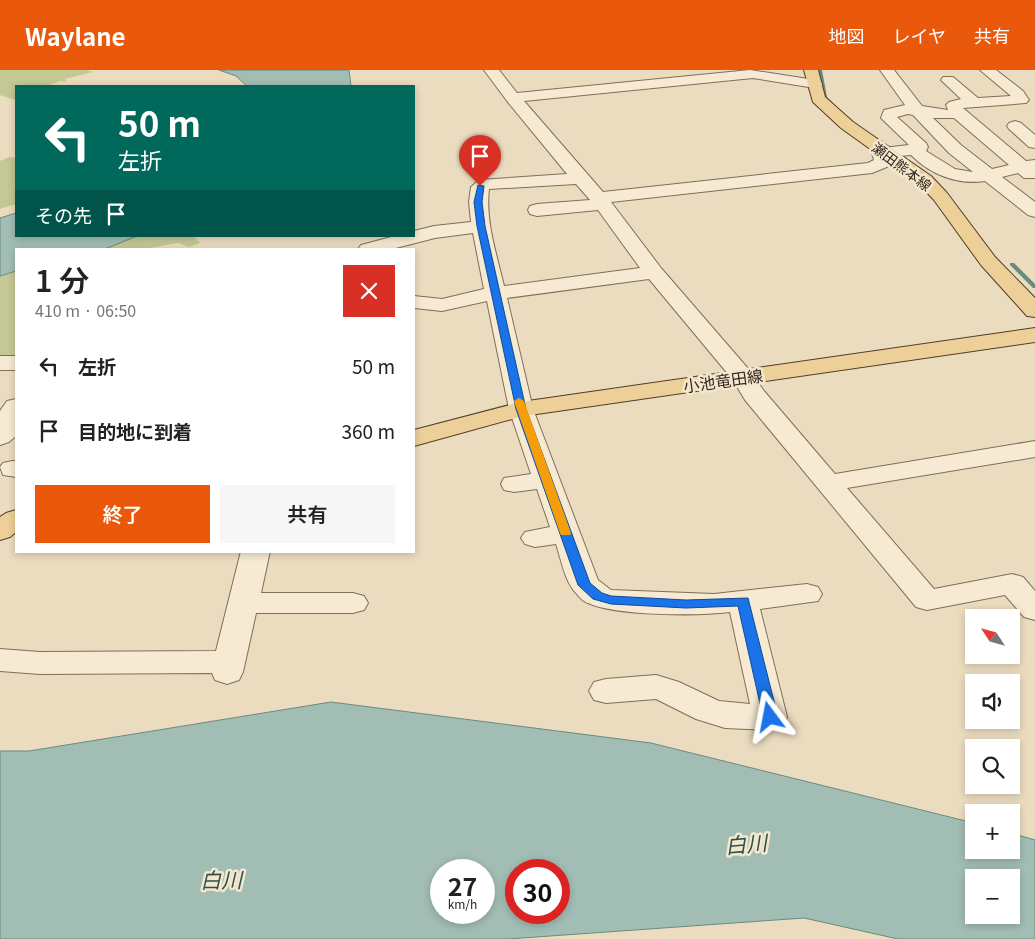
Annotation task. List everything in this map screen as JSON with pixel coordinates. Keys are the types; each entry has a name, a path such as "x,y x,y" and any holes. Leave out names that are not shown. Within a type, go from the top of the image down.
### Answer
{"main road":[{"name":"瀬田熊本線","path":"813,77 818,99 847,125 926,180 941,197 988,261 1035,311"},
{"name":"小池竜田線","path":"415,438 521,409 1035,335"},
{"path":"0,531 15,520"}],"street":[{"path":"491,70 512,98 601,201 654,272 743,377 754,395 927,600 1012,584 1035,610"},
{"path":"888,70 914,108 956,150 990,174 1035,211"},
{"path":"987,70 1018,94 1021,100 954,104 956,112 1030,170"},
{"path":"512,98 753,74 813,77"},
{"path":"948,80 975,103"},
{"path":"1018,94 1035,94"},
{"path":"537,210 872,168 883,162 880,153 916,150 920,147 894,125 888,116 890,113 896,110 914,108 938,113 956,112"},
{"path":"1015,126 1035,144"},
{"path":"916,150 925,159 953,176 974,179 990,174 1030,170"},
{"path":"580,178 482,185 478,202 481,226 521,409 585,585 597,596 611,600 670,604 743,601 807,594"},
{"path":"415,236 481,226"},
{"path":"372,248 410,237"},
{"path":"415,302 442,305 496,292 654,272"},
{"path":"0,437 13,425 9,419 15,408"},
{"path":"829,483 1035,449"},
{"path":"514,484 546,480"},
{"path":"535,538 566,533"},
{"path":"0,660 40,663 228,668 256,553"},
{"path":"606,691 656,687 667,690 708,710 725,715 770,717 743,601"},
{"path":"243,603 353,603"}],"green space":[{"path":"0,70 87,70 93,72 65,79 66,82 60,81 50,85 15,85 15,100 0,95"},
{"path":"9,157 15,158 15,204 0,209 0,161"},
{"path":"135,237 195,237 200,243 189,247 178,243 150,248 107,248"},
{"path":"15,271 15,361 0,362 0,276"}],"water":[{"path":"219,70 349,70 351,85 246,85 236,76"},
{"path":"15,213 15,237 135,237 107,248 15,248 15,271 0,276 0,218"},
{"name":"白川","path":"331,702 651,743 965,821 965,859 1020,859 1020,836 1035,840 1035,939 898,939 804,918 508,939 0,939 0,751 29,751"}],"waterway":[{"path":"820,70 825,97 831,103"},
{"path":"1012,264 1035,287"}],"slow traffic":[{"path":"519,401 566,533"}],"route":[{"path":"480,186 478,202 481,226 521,409 585,585 589,591 597,596 611,600 686,604 743,601 770,717"}]}
